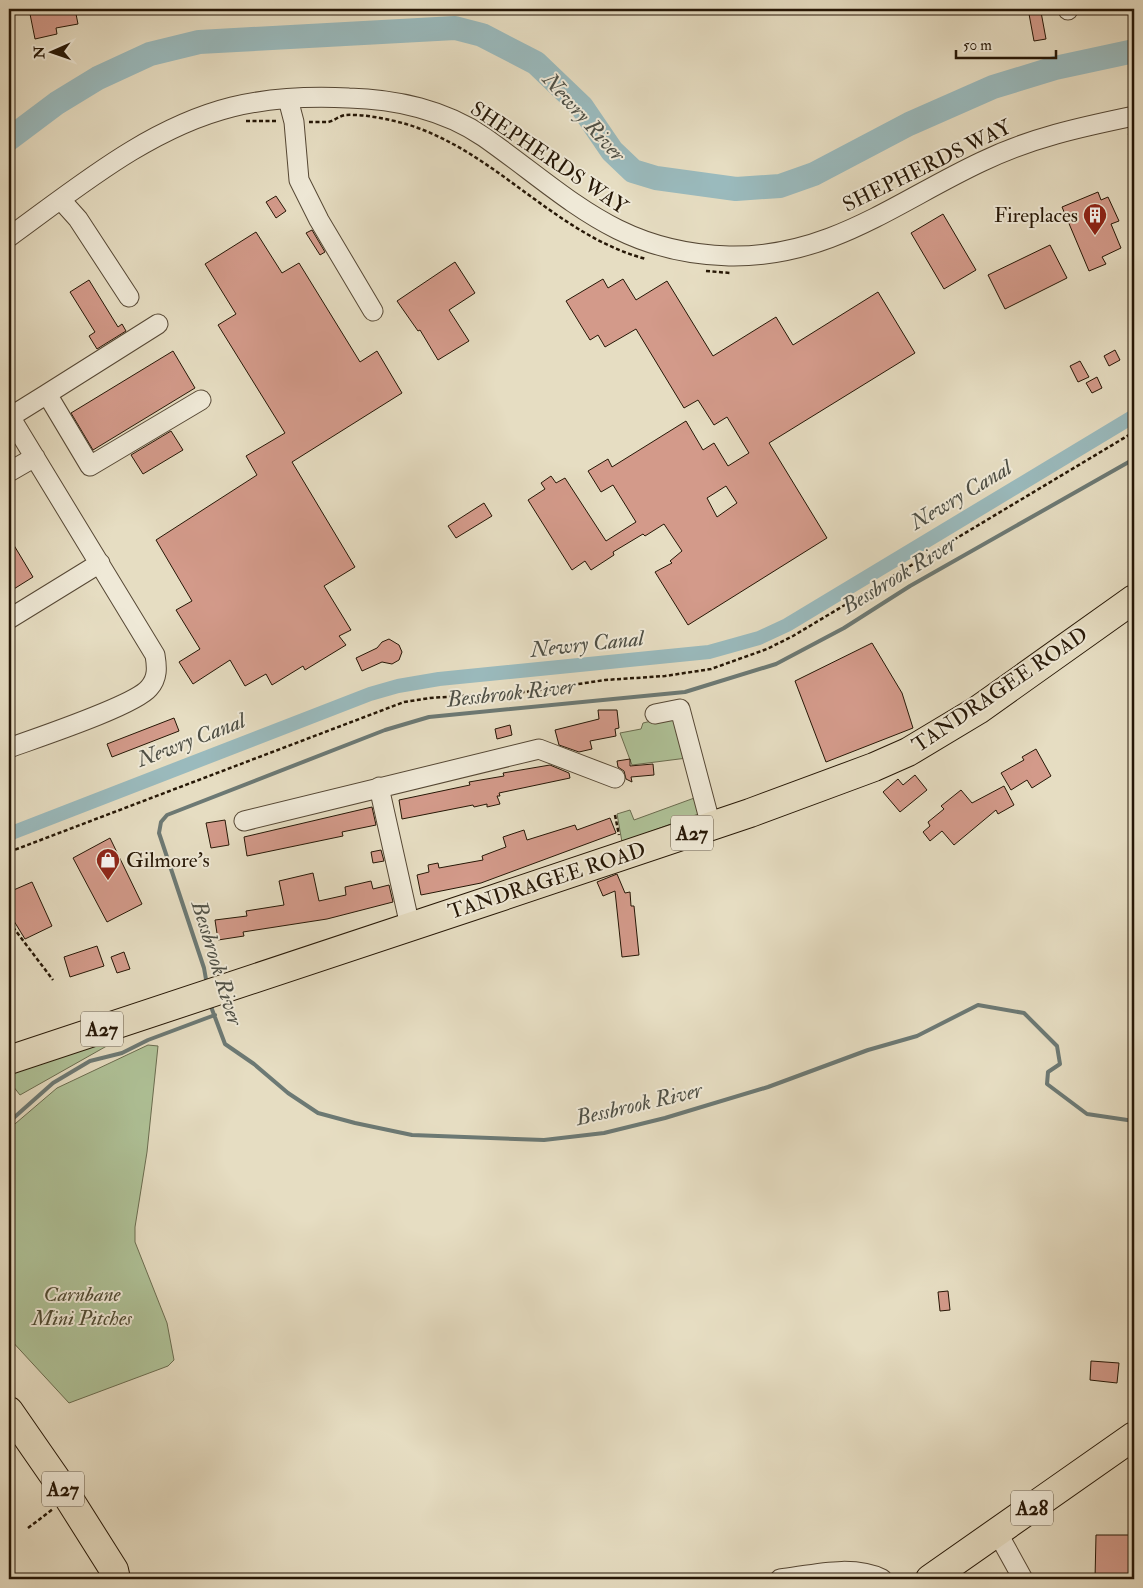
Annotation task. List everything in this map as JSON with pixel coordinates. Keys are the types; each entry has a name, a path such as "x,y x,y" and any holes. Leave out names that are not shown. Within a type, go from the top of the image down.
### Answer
{"highway":[{"name":"TANDRAGEE ROAD","path":"9,1060 711,826 834,783 908,752 988,704 1134,599"},
{"name":"A27","path":"9,1412 68,1497 119,1576"},
{"name":"A28","path":"930,1579 1134,1436"}],"street":[{"name":"SHEPHERDS WAY","path":"9,237 134,150 191,121 233,107 288,99 372,98 410,106 446,118 479,134 585,213 622,233 657,246 730,256 801,247 840,234 879,217 978,163 1011,148 1060,132 1134,116"},
{"path":"288,99 294,122 299,180 319,220 373,311"},
{"path":"62,200 78,219 129,297"},
{"path":"9,748 143,695 155,679 156,655 9,416 158,324"},
{"path":"47,394 90,466 201,400"},
{"path":"9,472 35,457"},
{"path":"9,619 100,563"},
{"path":"655,714 680,709 711,826"},
{"path":"244,820 539,750 615,778"},
{"path":"379,787 410,926"},
{"path":"997,1532 1023,1579"},
{"path":"780,1579 858,1572 872,1574 882,1579"}],"path":[{"path":"9,852 404,702 430,698 526,692 605,680 665,676 711,669 744,658 793,636 1134,432"},
{"path":"615,815 619,840"},
{"path":"9,922 53,980"},
{"path":"28,1528 68,1497"}],"green space":[{"path":"672,716 687,758 632,765 620,733 641,729 643,723"},
{"path":"697,797 701,813 622,842 617,814 630,810 634,820"},
{"path":"151,1021 20,1095 9,1081 9,1075 18,1067"},
{"name":"Carnbane Mini Pitches","path":"148,1045 158,1046 147,1152 135,1227 135,1242 167,1323 174,1360 168,1366 69,1403 9,1338 9,1129 57,1088"}],"building":[{"path":"29,9 75,9 78,24 56,28 57,34 35,39"},
{"path":"1041,12 1046,39 1034,41 1029,14"},
{"name":"Fireplaces","path":"1098,192 1101,200 1108,197 1119,221 1111,224 1121,248 1102,257 1106,264 1089,271 1062,207"},
{"path":"276,196 286,211 276,218 266,202"},
{"path":"943,214 976,270 944,289 911,233"},
{"path":"312,230 325,252 320,255 306,233"},
{"path":"256,232 282,273 299,263 360,362 377,351 402,393 292,462 355,567 324,586 351,630 339,636 346,645 305,670 303,666 272,685 266,674 245,686 230,660 193,684 179,662 200,649 176,610 192,601 156,540 257,475 246,456 285,433 218,325 236,314 205,264"},
{"path":"1050,245 1067,278 1005,309 988,275"},
{"path":"455,262 475,293 449,310 469,341 438,360 420,330 418,331 397,301"},
{"path":"603,279 608,288 623,279 636,300 667,281 713,356 776,317 793,345 878,292 915,353 769,443 827,538 688,625 655,572 672,563 670,561 682,551 664,524 613,552 614,555 591,570 585,561 572,570 528,500 545,489 541,483 551,476 556,483 565,478 606,541 636,522 613,485 601,492 588,471 608,459 612,467 686,421 703,450 714,443 728,466 749,453 727,417 714,425 698,400 684,408 636,329 605,347 598,335 590,340 566,301","holes":["726,486 737,503 717,517 707,498"]},
{"path":"89,280 118,327 122,324 126,331 97,349 89,336 95,332 70,292"},
{"path":"1115,350 1120,360 1109,366 1104,356"},
{"path":"173,351 195,388 93,450 71,413"},
{"path":"1080,361 1089,377 1078,382 1070,366"},
{"path":"1097,377 1102,388 1092,393 1086,383"},
{"path":"171,431 183,450 143,474 131,455"},
{"path":"484,503 492,516 456,538 448,526"},
{"path":"9,537 33,577 9,592"},
{"path":"389,639 399,645 402,652 399,660 392,664 382,662 362,671 356,658 377,648 382,642"},
{"path":"872,643 902,693 913,728 826,762 795,681"},
{"path":"598,710 617,710 619,728 615,729 616,736 590,741 592,749 579,752 559,745 555,730 599,719"},
{"path":"174,718 179,731 112,757 107,744"},
{"path":"510,725 512,735 497,739 495,729"},
{"path":"1036,749 1051,776 1032,788 1027,780 1011,790 1001,773 1024,760 1022,757"},
{"path":"630,759 630,766 653,764 654,775 631,777 632,782 626,779 624,771 618,767 617,761"},
{"path":"550,765 569,773 570,778 499,793 500,796 497,796 500,804 487,807 487,804 474,807 473,805 402,819 399,800 470,785 469,782 504,776 503,773"},
{"path":"915,775 927,790 900,812 883,792 898,779 903,785"},
{"path":"1004,786 1014,805 998,814 996,810 954,845 942,831 930,841 923,832 930,826 928,822 944,809 941,806 961,790 972,803"},
{"path":"372,807 376,825 342,832 343,836 247,856 244,837"},
{"path":"610,818 616,833 481,883 421,895 417,875 429,872 428,865 438,863 439,868 483,860 482,856 506,847 503,837 524,830 527,840 575,825 577,830"},
{"path":"225,820 229,845 211,848 206,823"},
{"name":"Gilmore's","path":"110,838 142,904 107,922 73,858"},
{"path":"381,850 384,861 373,863 371,852"},
{"path":"313,873 319,901 346,895 345,887 371,881 373,889 389,885 393,902 327,919 243,932 244,936 218,940 215,920 247,916 246,911 284,905 279,881"},
{"path":"617,874 625,893 630,892 631,906 634,906 639,955 622,957 615,891 603,896 597,882"},
{"path":"32,882 52,926 25,939 9,913 9,892"},
{"path":"97,946 104,966 70,977 64,957"},
{"path":"124,952 130,969 117,973 111,957"},
{"path":"948,1291 950,1310 940,1311 938,1292"},
{"path":"1091,1361 1119,1363 1117,1383 1090,1380"},
{"path":"1096,1535 1134,1535 1134,1579 1095,1579"}],"waterway":[{"name":"Newry River","path":"9,139 57,103 98,78 150,54 199,42 455,28 482,35 536,63 582,107 612,151 633,171 656,178 736,189 780,186 814,174 909,124 993,87 1055,68 1134,51"},
{"name":"Newry Canal","path":"9,834 370,694 398,686 439,679 709,652 759,638 787,625 1134,416"},
{"name":"Bessbrook River","path":"207,985 204,968 159,833 161,822 167,815 385,730 429,717 685,692 776,664 844,628 910,586 1134,459"},
{"name":"Bessbrook River","path":"210,1004 225,1044 254,1064 288,1093 318,1113 412,1135 544,1140 604,1133 665,1118 768,1087 868,1050 917,1036 978,1005 1024,1013 1057,1046 1060,1064 1048,1072 1047,1084 1087,1114 1134,1121"},
{"path":"9,1122 53,1083 90,1061 122,1053 148,1040 215,1015"}],"place":[{"name":"Fireplaces","path":"1095,236"},
{"name":"Gilmore's","path":"108,881"}]}
